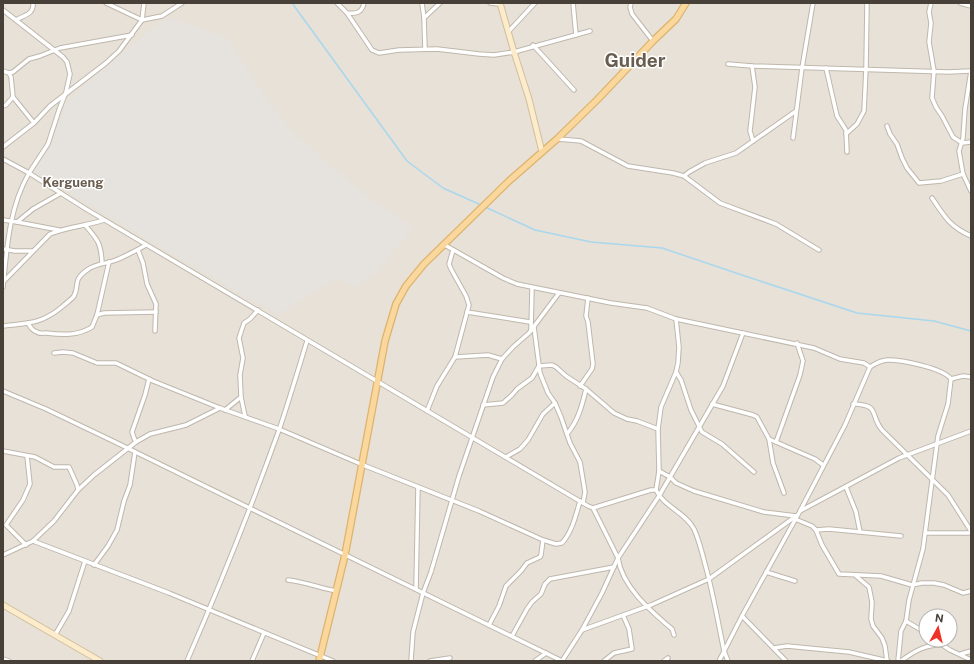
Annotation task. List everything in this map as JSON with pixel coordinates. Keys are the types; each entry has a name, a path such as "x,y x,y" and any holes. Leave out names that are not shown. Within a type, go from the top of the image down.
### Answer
{"main road":[{"path":"320,658 345,555 385,341 396,304 406,286 443,244 598,99 653,40 676,19 685,4"}],"street":[{"path":"16,20 32,11 33,3"},
{"path":"106,3 142,20 162,16 182,3"},
{"path":"3,147 34,123 66,92 106,63 119,51 142,20 144,3"},
{"path":"337,3 347,13 372,50 379,53 425,49 479,54 514,52 590,31"},
{"path":"347,13 354,14 360,11 364,3"},
{"path":"422,3 425,49"},
{"path":"424,18 440,3"},
{"path":"490,3 500,4 529,98 542,152"},
{"path":"508,32 534,3"},
{"path":"573,3 576,35"},
{"path":"631,3 630,7 632,14 653,40"},
{"path":"793,138 802,68 813,3"},
{"path":"846,134 857,124 864,110 867,3"},
{"path":"931,3 929,12 931,23 929,42 934,72 932,90 934,103 953,137 962,143 971,142"},
{"path":"960,3 971,6"},
{"path":"3,10 63,57 69,67 70,74 66,92 48,144 29,173 20,191 4,250 3,287"},
{"path":"3,71 9,73 13,72 29,58 40,56 54,50 132,35"},
{"path":"533,46 574,90"},
{"path":"728,64 802,68 971,72 962,143 959,150 963,174 971,191"},
{"path":"752,66 755,87 750,131 753,141"},
{"path":"826,68 837,116 844,126 847,152"},
{"path":"9,73 11,77 13,97 34,123"},
{"path":"3,106 6,105 13,97"},
{"path":"684,176 688,172 705,163 736,153 796,111"},
{"path":"887,126 890,134 897,144 907,168 919,183 941,181 963,174"},
{"path":"556,139 581,141 628,166 684,176 720,203 776,224 819,250"},
{"path":"3,159 29,173 104,220 258,310 307,341 378,381 426,411 593,508 618,558 619,566 624,578 646,606 672,629 674,634"},
{"path":"18,222 33,209 61,193"},
{"path":"932,198 954,227 971,236"},
{"path":"3,220 60,230"},
{"path":"4,281 45,238 60,230 104,220"},
{"path":"85,225 102,249 102,263"},
{"path":"443,244 503,278 517,284 611,303 647,308 676,319 797,343 814,348 840,359 864,363 870,367"},
{"path":"3,326 45,319 57,312 72,298 75,292 77,280 80,276 94,266 115,261 146,245"},
{"path":"4,250 15,252 33,251"},
{"path":"138,250 143,263 147,284 156,304 155,331"},
{"path":"426,411 437,386 455,356 469,302 450,269 449,264 453,250"},
{"path":"28,323 38,333 67,335 92,327 97,315 109,262"},
{"path":"531,331 530,322 532,288"},
{"path":"411,661 413,632 424,593 472,437 494,373 502,359 531,331 558,293"},
{"path":"580,386 592,369 593,364 586,316 588,298"},
{"path":"245,416 241,397 240,375 243,358 238,338 244,323 258,310"},
{"path":"97,315 104,313 156,312"},
{"path":"467,312 530,322"},
{"path":"676,319 679,347 676,372 661,407 658,429 659,471 656,490 659,496 669,506 683,515 693,528 700,544 724,651 728,661"},
{"path":"54,353 73,353 97,363 116,363 149,379 225,410 279,429 363,465 452,500 543,540 556,544 562,543 574,522 585,492 580,462 555,403 544,384 540,373 534,327"},
{"path":"3,391 46,409 128,448 562,661 582,630 602,593 618,558 659,496 723,386 743,333"},
{"path":"186,661 209,610 279,429 307,341"},
{"path":"776,442 800,375 802,361 797,343"},
{"path":"455,356 488,355 502,359"},
{"path":"719,661 845,425 870,367 878,362 888,360 927,366 948,375 951,379 948,404 938,436 923,549 912,585 906,621 901,631 900,661 905,660 923,648"},
{"path":"539,366 553,366 586,389 614,413 658,429"},
{"path":"483,405 503,403 512,396 516,388 532,378 539,366"},
{"path":"676,372 681,380 691,410 702,432 722,444 754,472"},
{"path":"951,379 963,376 971,377"},
{"path":"136,442 132,432 149,379"},
{"path":"567,434 572,428 582,408 586,389"},
{"path":"225,410 241,397"},
{"path":"506,457 520,449 528,440 543,414 555,403"},
{"path":"712,404 757,417 769,439 773,463 784,493"},
{"path":"854,404 868,405 871,408 874,412 878,425 906,455 948,495 971,532"},
{"path":"3,555 33,541 54,521 78,490 94,475 136,442 150,434 186,425 220,408"},
{"path":"800,511 906,455 971,431"},
{"path":"769,439 815,459 824,465"},
{"path":"3,451 35,457 54,467 70,467 78,490"},
{"path":"94,565 108,546 117,530 124,501 130,485 135,452"},
{"path":"26,545 6,525 23,500 30,484 28,456"},
{"path":"659,471 670,477 676,483 694,491 739,503 764,512 796,518 812,526 816,530 822,545 839,574 886,577 904,584 912,585 934,583 944,585 963,593 971,592"},
{"path":"416,589 418,486"},
{"path":"846,487 856,512 860,532"},
{"path":"593,508 651,490 656,490"},
{"path":"582,630 646,606 709,579 796,518"},
{"path":"816,530 829,529 901,536"},
{"path":"926,533 971,532"},
{"path":"489,625 499,606 506,586 527,563 540,557 543,540"},
{"path":"33,541 162,590 320,658 333,661"},
{"path":"55,635 69,611 85,561"},
{"path":"512,636 527,609 540,594 547,581 550,579 614,567"},
{"path":"766,572 795,580"},
{"path":"774,648 787,646 849,652 887,661 885,646 882,638 875,629 871,619 872,602 870,587 855,575"},
{"path":"288,580 336,591"},
{"path":"3,605 100,661"},
{"path":"604,661 614,653 632,649 629,629 623,615"},
{"path":"742,616 786,661"},
{"path":"906,621 918,628"},
{"path":"252,661 264,633"},
{"path":"947,648 971,660"},
{"path":"961,654 971,651"},
{"path":"535,661 546,653"},
{"path":"780,654 781,661"},
{"path":"430,661 450,658"},
{"path":"664,661 668,658"},
{"path":"871,661 876,658"},
{"path":"3,659 9,661"}],"shaded area":[{"path":"3,3 971,3 971,661 3,661"},
{"path":"167,18 226,36 258,86 289,128 327,163 367,196 413,228 373,276 356,287 337,278 279,314 233,290 74,196 71,187 65,184 56,186 36,174 34,170 52,143 65,106 77,92 120,55"}],"waterway":[{"path":"292,3 407,161 443,188 481,205"},
{"path":"485,207 535,230 591,242 662,248 857,313 934,321 971,331"}],"district":[{"name":"Guider","path":"635,60"},
{"name":"Kergueng","path":"73,182"}]}
